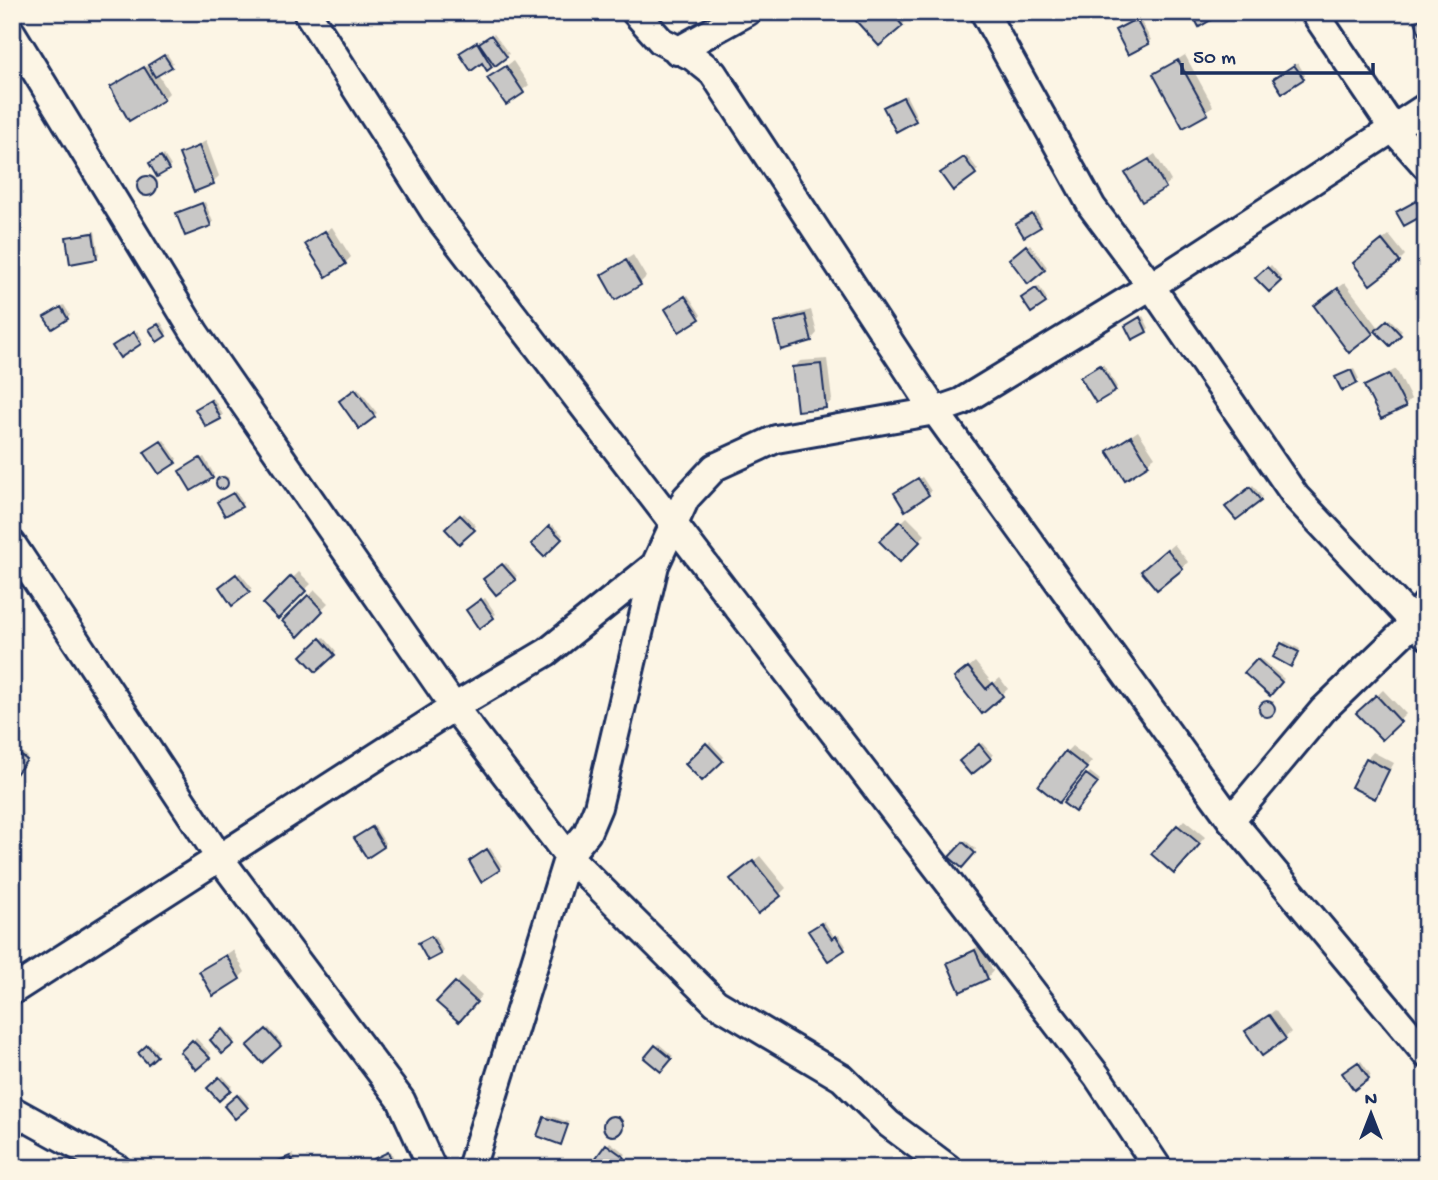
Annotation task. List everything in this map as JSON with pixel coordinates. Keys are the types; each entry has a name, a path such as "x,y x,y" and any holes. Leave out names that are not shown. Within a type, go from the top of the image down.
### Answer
{"street":[{"path":"307,12 436,214 1097,1076 1158,1168"},
{"path":"635,12 661,41 693,57 713,73 935,411 1231,820 1426,1055"},
{"path":"677,51 747,12"},
{"path":"984,12 1092,207 1151,286 1296,497 1422,620 1322,710 1231,820"},
{"path":"1314,12 1393,129 1426,166"},
{"path":"12,33 195,333 454,707 568,856 716,1003 842,1078 890,1124 948,1168"},
{"path":"471,1168 568,856 587,833 598,807 655,565 686,498 715,467 776,439 935,411 961,402 1151,286 1426,107"},
{"path":"12,544 219,857 401,1100 432,1168"},
{"path":"12,990 134,916 219,857 454,707 547,652 655,565"},
{"path":"12,1110 117,1168"}],"building":[{"path":"867,12 891,12 903,26 879,46 856,21"},
{"path":"1191,12 1224,12 1199,27"},
{"path":"1426,18 1426,35 1421,37 1415,21"},
{"path":"1136,19 1149,44 1128,55 1115,30"},
{"path":"491,35 507,57 495,66 479,43"},
{"path":"477,42 492,67 487,71 482,63 471,71 459,53"},
{"path":"164,55 172,67 155,77 148,65"},
{"path":"1178,60 1208,114 1183,128 1153,74"},
{"path":"1294,65 1304,79 1282,93 1273,79"},
{"path":"506,66 524,93 506,105 487,78"},
{"path":"144,67 164,100 129,121 110,87"},
{"path":"903,97 916,121 896,132 883,107"},
{"path":"199,146 214,184 194,192 179,154"},
{"path":"161,156 169,170 157,177 149,163"},
{"path":"964,157 976,174 953,191 940,173"},
{"path":"1149,159 1166,188 1142,202 1125,173"},
{"path":"147,176 154,179 157,186 154,193 147,196 140,193 137,186 140,179"},
{"path":"1416,201 1424,215 1404,226 1396,212"},
{"path":"202,203 211,226 185,236 176,213"},
{"path":"1032,214 1041,227 1024,237 1016,224"},
{"path":"325,231 346,264 326,277 305,244"},
{"path":"93,233 97,259 70,264 66,237"},
{"path":"1382,240 1400,262 1370,285 1353,263"},
{"path":"1026,245 1045,270 1028,284 1009,259"},
{"path":"626,260 641,285 615,300 601,275"},
{"path":"1267,267 1281,281 1269,292 1255,278"},
{"path":"1036,288 1046,303 1031,313 1021,298"},
{"path":"1338,288 1373,334 1349,353 1314,306"},
{"path":"685,296 700,319 679,332 665,309"},
{"path":"61,307 68,319 52,329 44,317"},
{"path":"805,315 812,341 781,350 774,323"},
{"path":"1140,317 1147,332 1132,340 1125,326"},
{"path":"1387,320 1401,335 1390,346 1375,331"},
{"path":"158,324 166,336 157,342 149,329"},
{"path":"134,332 141,344 120,358 112,346"},
{"path":"821,364 826,408 797,411 792,367"},
{"path":"1100,365 1116,391 1096,403 1080,377"},
{"path":"1351,370 1357,383 1342,391 1335,377"},
{"path":"1389,374 1406,407 1381,419 1364,386"},
{"path":"355,389 375,417 359,429 339,401"},
{"path":"211,400 221,419 206,427 195,409"},
{"path":"1131,436 1149,465 1125,480 1107,451"},
{"path":"161,441 176,463 159,474 144,452"},
{"path":"200,458 213,478 191,491 179,471"},
{"path":"217,478 227,478 227,488 217,488"},
{"path":"918,478 929,495 905,511 894,493"},
{"path":"1250,487 1261,501 1236,520 1225,507"},
{"path":"233,493 242,507 225,516 217,502"},
{"path":"460,515 475,530 459,544 445,529"},
{"path":"900,521 920,542 900,562 879,541"},
{"path":"549,526 562,539 544,557 531,544"},
{"path":"1167,549 1183,569 1157,590 1141,571"},
{"path":"502,564 516,580 496,595 483,579"},
{"path":"236,574 250,592 232,606 219,587"},
{"path":"291,576 306,591 278,619 263,604"},
{"path":"308,595 323,611 298,637 282,621"},
{"path":"481,599 494,618 479,629 466,610"},
{"path":"320,638 335,655 316,672 301,656"},
{"path":"1281,643 1299,652 1291,667 1273,657"},
{"path":"1257,659 1282,682 1270,696 1244,673"},
{"path":"968,667 986,689 993,683 1003,696 982,714 954,678"},
{"path":"1376,695 1401,722 1382,740 1356,713"},
{"path":"1267,701 1275,709 1267,717 1259,709"},
{"path":"706,743 723,761 702,781 685,764"},
{"path":"979,744 991,759 971,775 959,761"},
{"path":"12,749 27,760 12,779"},
{"path":"1065,751 1087,768 1059,803 1038,786"},
{"path":"1366,758 1389,770 1375,799 1351,787"},
{"path":"1086,774 1098,783 1075,812 1063,803"},
{"path":"1177,825 1200,844 1174,874 1151,854"},
{"path":"372,827 384,847 367,858 354,838"},
{"path":"963,842 975,853 962,868 949,857"},
{"path":"487,849 500,870 481,882 469,861"},
{"path":"753,861 781,896 758,914 730,879"},
{"path":"821,923 832,939 836,936 845,950 828,961 808,931"},
{"path":"431,936 441,954 428,961 418,943"},
{"path":"975,950 988,979 960,992 947,963"},
{"path":"226,955 240,979 213,996 199,971"},
{"path":"455,982 477,1002 459,1022 436,1002"},
{"path":"1269,1015 1286,1039 1262,1056 1245,1031"},
{"path":"222,1029 234,1044 222,1054 210,1040"},
{"path":"266,1029 281,1046 262,1063 247,1046"},
{"path":"192,1040 210,1058 196,1070 180,1052"},
{"path":"147,1045 157,1056 148,1064 138,1053"},
{"path":"655,1045 672,1059 661,1072 644,1058"},
{"path":"1358,1062 1369,1079 1354,1090 1342,1073"},
{"path":"219,1077 231,1090 219,1101 207,1088"},
{"path":"237,1095 248,1108 235,1119 224,1106"},
{"path":"613,1116 620,1119 623,1126 620,1133 613,1136 606,1133 603,1126 606,1119"},
{"path":"544,1117 568,1125 561,1145 537,1136"},
{"path":"606,1144 624,1157 617,1168 607,1168 595,1159"},
{"path":"388,1152 395,1168 369,1168 367,1162"},
{"path":"290,1156 296,1168 273,1168 271,1164"}]}
